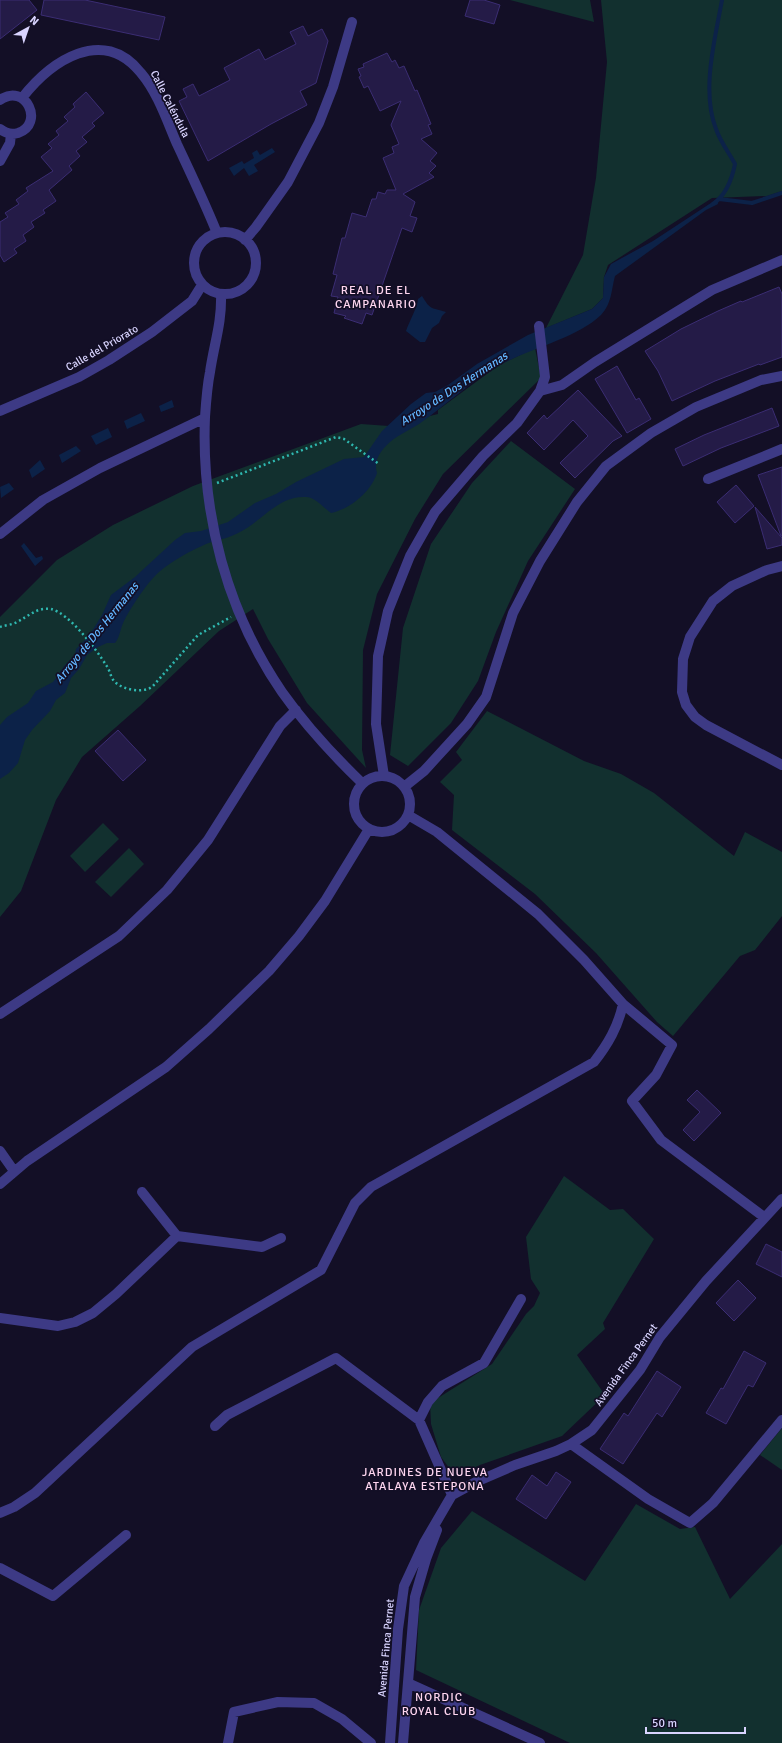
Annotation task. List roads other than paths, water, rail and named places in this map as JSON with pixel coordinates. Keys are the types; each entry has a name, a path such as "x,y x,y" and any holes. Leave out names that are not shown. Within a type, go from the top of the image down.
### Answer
{"street":[{"path":"245,240 288,182 319,123 333,87 352,22"},
{"name":"Calle Caléndula","path":"22,98 43,76 58,64 76,53 98,50 105,51 122,57 130,62 142,74 157,100 216,233"},
{"path":"0,100 11,96 22,98 30,109 30,123 24,130 11,134 0,129"},
{"path":"0,161 10,143 11,134"},
{"path":"216,233 231,233 245,240 254,252 255,268 253,276 249,282 236,292 221,294 202,285 198,279 194,265 196,252 204,240 216,233"},
{"path":"540,391 562,385 595,362 712,290 782,260"},
{"name":"Calle del Priorato","path":"0,412 79,377 109,360 152,332 192,301 202,285"},
{"path":"221,294 222,314 210,372 205,418 208,504 219,553 239,612 255,646 282,691 328,749 362,783"},
{"path":"384,776 376,724 378,656 388,611 410,556 435,512 478,462 517,423 540,391 545,377 539,326"},
{"path":"404,786 424,771 468,724 486,697 513,612 540,561 577,502 606,466 651,433 696,407 761,380 782,376"},
{"path":"0,534 43,500 100,468 205,418"},
{"path":"708,479 782,449"},
{"path":"782,566 767,570 732,586 713,601 690,637 684,659 682,692 686,705 695,717 706,725 782,765"},
{"path":"0,1014 118,936 168,890 208,840 280,726 296,710"},
{"path":"384,776 392,778 404,786 410,798 410,806 404,823 389,832 380,833 369,829 358,820 354,803 356,794 362,783 374,777 384,776"},
{"path":"408,815 437,832 538,914 584,960 623,1004 672,1045 656,1075 632,1101 661,1140 764,1217"},
{"path":"0,1184 14,1171 166,1066 214,1024 269,971 299,936 325,901 369,829"},
{"path":"0,1513 14,1507 35,1493 192,1347 321,1270 355,1203 371,1187 594,1062 604,1049 619,1021 623,1004"},
{"path":"0,1151 14,1171"},
{"path":"142,1192 177,1236 262,1247 281,1238"},
{"name":"Avenida Finca Pernet","path":"390,1743 398,1629 404,1586 424,1543 452,1495 476,1482 571,1444 592,1430 640,1370 660,1337 706,1281 782,1199"},
{"path":"0,1318 58,1326 75,1322 92,1313 116,1294 177,1236"},
{"path":"419,1420 428,1402 442,1386 484,1363 520,1299"},
{"path":"215,1426 227,1415 336,1358 419,1420 452,1495 426,1559 415,1597 403,1743"},
{"path":"571,1444 648,1499 690,1523 713,1503 782,1420"},
{"path":"0,1568 53,1596 126,1535"},
{"path":"408,1683 540,1743"},
{"path":"228,1743 234,1712 278,1702 314,1703 342,1719 372,1743"}],"water":[{"path":"272,148 275,152 254,165 258,171 249,176 244,168 234,176 229,168 242,161 244,164 254,158 252,153 257,150 260,155"},
{"path":"717,199 718,204 706,210 615,276 611,297 605,310 591,323 567,336 512,359 489,371 429,417 397,436 383,449 377,459 377,473 370,487 352,504 331,513 309,497 296,497 287,500 240,532 206,544 179,558 160,571 151,580 134,604 124,621 115,643 107,643 98,647 87,655 79,669 71,678 65,693 56,700 50,711 32,730 25,740 18,763 9,773 0,779 0,725 7,717 28,703 36,691 53,682 65,665 75,655 76,649 89,636 102,615 111,595 135,577 175,540 185,533 201,531 228,522 255,503 276,494 296,482 344,459 364,457 382,431 411,404 426,393 435,392 448,385 477,364 528,335 592,309 603,298 604,277 611,264 653,241"},
{"path":"422,296 427,304 434,309 446,312 442,316 439,323 432,328 425,342 420,342 406,331 417,306 418,299"},
{"path":"172,400 174,407 161,412 159,406"},
{"path":"141,413 145,421 127,429 124,421"},
{"path":"108,428 112,437 96,445 91,436"},
{"path":"76,446 81,451 62,463 59,455"},
{"path":"40,460 45,469 32,478 29,470"},
{"path":"9,483 14,489 1,498 0,487"},
{"path":"24,543 36,558 42,556 43,559 35,566 21,546"}],"waterway":[{"name":"Arroyo de Dos Hermanas","path":"713,204 722,196 728,186 735,164 718,133 712,114 710,98 709,82 713,48 722,0"},
{"path":"719,199 752,203 782,193"}],"district":[{"name":"REAL DE EL CAMPANARIO","path":"376,297"},
{"name":"JARDINES DE NUEVA ATALAYA ESTEPONA","path":"425,1479"},
{"name":"NORDIC ROYAL CLUB","path":"439,1704"}]}
